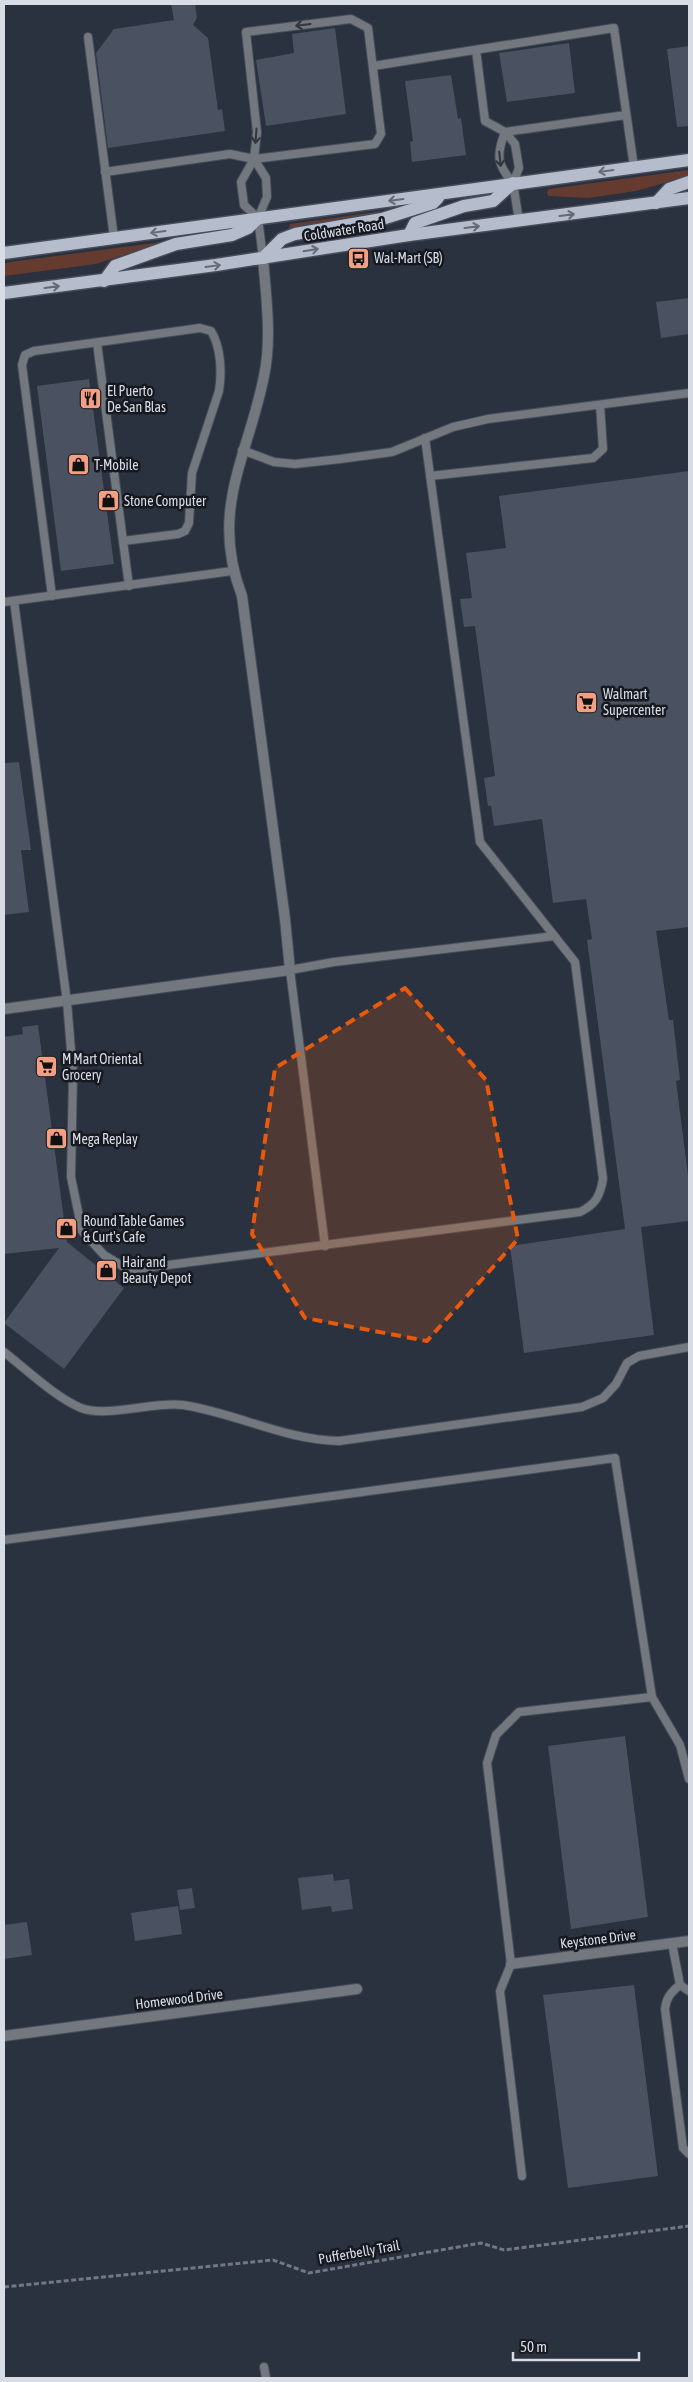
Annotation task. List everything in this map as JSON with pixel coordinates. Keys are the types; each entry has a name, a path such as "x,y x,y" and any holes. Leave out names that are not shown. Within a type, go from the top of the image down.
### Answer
{"main road":[{"name":"Coldwater Road","path":"4,253 689,160"},
{"path":"656,202 669,189 689,182"},
{"path":"409,235 415,223 464,206 493,201 513,183"},
{"path":"263,258 282,239 295,234 382,219 433,202 442,194"},
{"name":"Coldwater Road","path":"4,293 263,258 409,235 689,198"},
{"path":"104,280 115,266 176,244 232,235 248,228 258,218"}],"street":[{"path":"4,1010 290,970 286,919 242,596 232,571 229,546 229,517 234,480 265,374 267,318 263,258"},
{"name":"Keystone Drive","path":"511,1964 689,1941"},
{"name":"Homewood Drive","path":"4,2036 357,1989"}],"lane":[{"path":"105,172 230,154 254,159 375,144 381,134 368,28 351,19 246,32 257,132 254,159 241,182 244,205 258,218"},
{"path":"373,66 614,28 634,167"},
{"path":"88,37 114,238"},
{"path":"476,50 485,121 505,132 516,144 519,168 513,183"},
{"path":"505,132 626,115"},
{"path":"505,132 499,148 500,166 513,183 519,221"},
{"path":"254,159 266,178 267,197 258,218 263,258"},
{"path":"52,596 22,365 25,356 34,351 200,328 211,331 216,340 221,378 219,391 192,473 189,522 185,531 123,541"},
{"path":"97,342 129,586"},
{"path":"242,450 274,462 295,464 392,452 453,426 488,419 689,393"},
{"path":"430,476 593,458 603,449 600,405"},
{"path":"14,600 67,1002 73,1074 71,1177 82,1231 92,1243 104,1255 129,1270 580,1212 590,1207 600,1196 603,1179 575,962 480,842 425,438"},
{"path":"4,602 232,571"},
{"path":"325,1246 290,970 334,962 554,936"},
{"path":"4,1352 65,1399 82,1409 97,1410 183,1405 314,1441 339,1441 582,1407 603,1398 616,1384 628,1363 640,1356 689,1347"},
{"path":"4,1540 615,1458 652,1697 680,1745 689,1779"},
{"path":"522,2176 500,1991 511,1964 487,1763 496,1735 519,1712 652,1697"},
{"path":"672,1943 680,1985 689,1991"},
{"path":"680,1985 666,2001 665,2010 683,2148 689,2154"},
{"path":"264,2367 266,2378"}],"path":[{"name":"Pufferbelly Trail","path":"4,2287 274,2260 309,2272 481,2243 504,2250 689,2226"}],"highlighted area":[{"path":"405,988 486,1080 518,1239 427,1341 305,1318 252,1234 275,1068"}],"shaded area":[{"path":"689,170 689,176 636,191 588,198 548,196 547,192 549,189"},
{"path":"382,211 366,218 289,228 290,224"},
{"path":"162,242 96,264 4,276 4,264 10,262"}],"building":[{"path":"171,4 195,4 197,18 193,25 208,38 218,110 222,109 225,131 108,148 96,53 114,29 174,20"},
{"path":"335,28 346,114 266,126 256,60 294,53 292,34"},
{"path":"569,43 575,93 507,102 499,53"},
{"path":"689,46 689,126 677,127 667,49"},
{"path":"451,75 458,119 461,118 466,155 412,162 410,142 413,141 405,81"},
{"path":"689,298 689,334 661,338 656,302"},
{"path":"89,379 114,564 61,571 37,386"},
{"name":"Walmart Supercenter","path":"689,471 689,927 656,931 669,1020 673,1020 680,1080 676,1081 689,1183 689,1221 641,1227 654,1335 524,1353 510,1246 625,1229 587,940 592,939 586,899 553,903 542,819 494,826 491,806 488,806 484,778 495,776 475,626 464,627 460,599 472,598 466,553 506,548 499,496"},
{"path":"19,762 31,850 21,850 29,912 4,915 4,763"},
{"path":"38,1025 67,1242 124,1288 64,1369 4,1323 59,1248 4,1254 4,1037 23,1034 22,1027"},
{"path":"625,1736 648,1917 571,1929 548,1746"},
{"path":"333,1874 334,1881 349,1879 353,1909 332,1912 331,1906 302,1910 298,1878"},
{"path":"192,1888 195,1908 180,1910 177,1890"},
{"path":"178,1906 182,1934 135,1941 131,1913"},
{"path":"27,1922 32,1955 4,1959 4,1925"},
{"path":"634,1985 658,2176 568,2188 543,1995"}],"place":[{"name":"Wal-Mart (SB)","path":"358,258"},
{"name":"El Puerto De San Blas","path":"91,399"},
{"name":"T-Mobile","path":"78,465"},
{"name":"Stone Computer","path":"108,501"},
{"name":"Walmart Supercenter","path":"587,702"},
{"name":"M Mart Oriental Grocery","path":"46,1067"},
{"name":"Mega Replay","path":"56,1139"},
{"name":"Round Table Games & Curt's Cafe","path":"67,1229"},
{"name":"Hair and Beauty Depot","path":"106,1270"}]}
